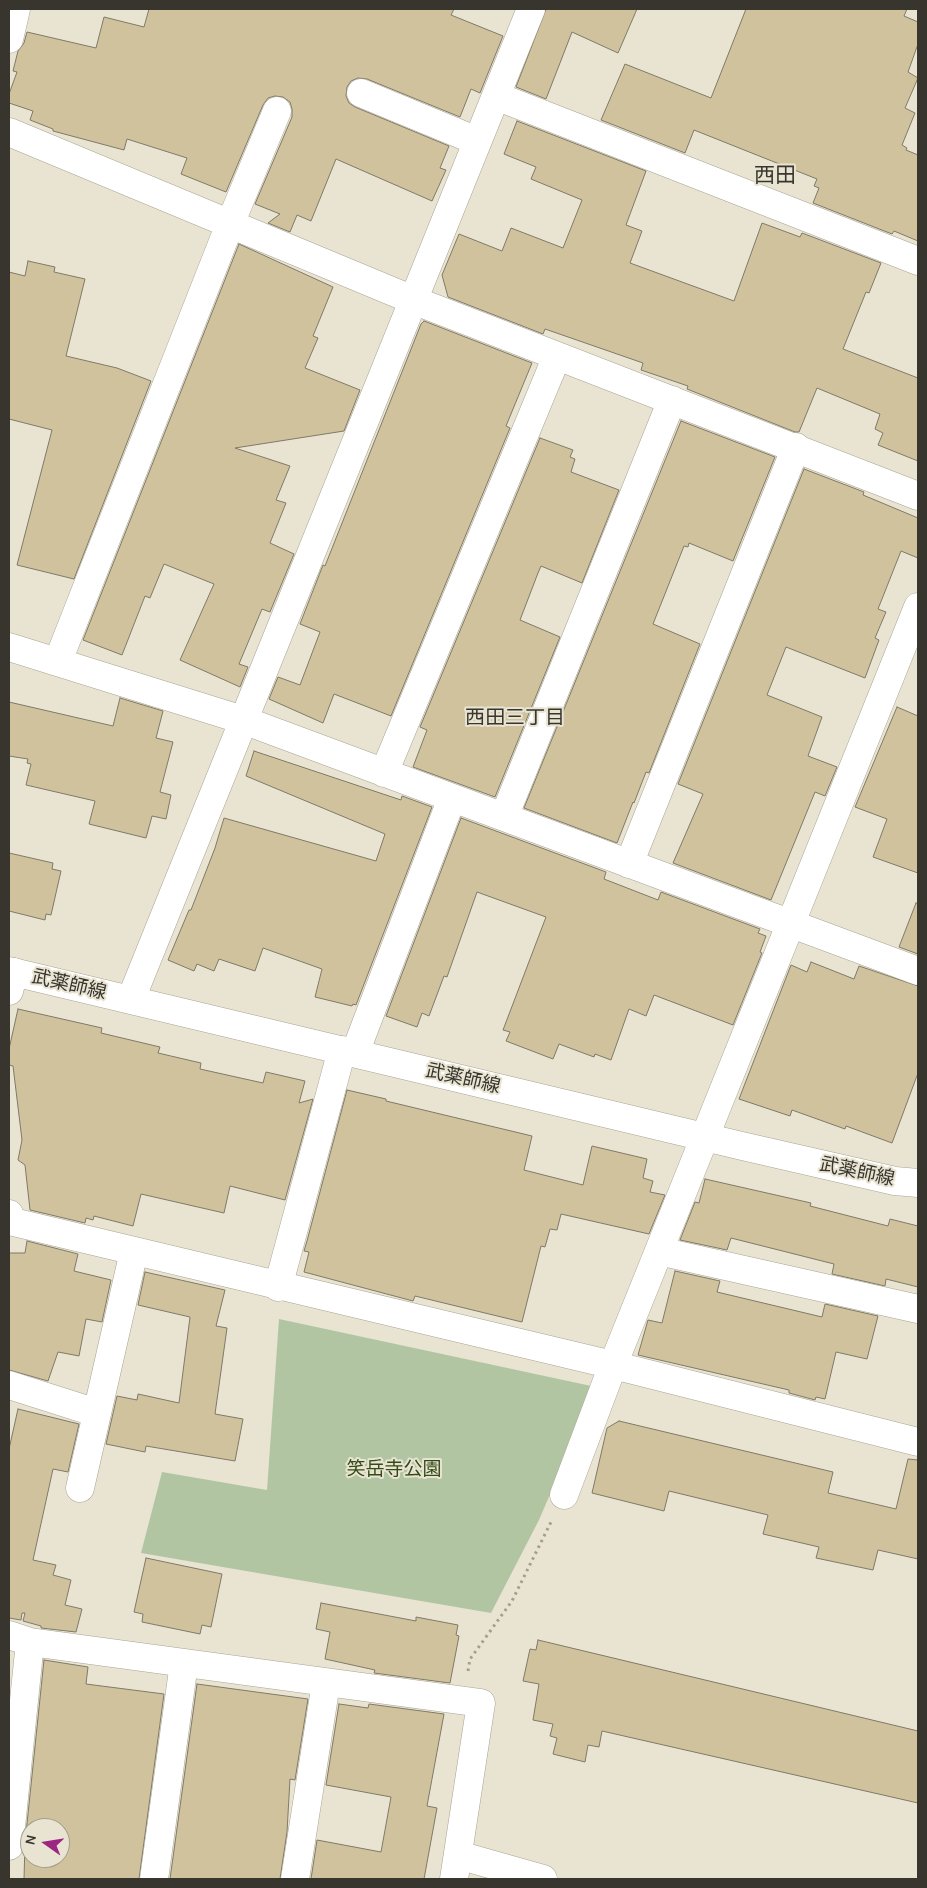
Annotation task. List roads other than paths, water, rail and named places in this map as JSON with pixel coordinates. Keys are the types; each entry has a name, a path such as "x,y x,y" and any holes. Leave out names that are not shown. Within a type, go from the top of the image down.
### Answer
{"street":[{"path":"9,38 16,9"},
{"path":"132,999 531,9"},
{"path":"361,93 477,141"},
{"path":"496,96 918,261"},
{"path":"58,661 230,224 278,111"},
{"path":"9,132 414,300 918,496"},
{"path":"384,773 557,356"},
{"path":"504,817 672,400"},
{"path":"629,864 796,447"},
{"path":"564,1495 613,1365 918,607"},
{"path":"9,647 243,720 918,971"},
{"path":"278,1286 349,1051 452,798"},
{"name":"武薬師線","path":"10,978 132,999 895,1181 918,1183"},
{"path":"9,1214 9,1221 613,1365 918,1442"},
{"path":"80,1488 134,1251"},
{"path":"659,1251 918,1308"},
{"path":"9,1385 97,1414"},
{"path":"9,1846 19,1638 184,1663 482,1703 456,1867 543,1879"},
{"path":"154,1879 184,1663"},
{"path":"295,1879 326,1682"}],"district":[{"name":"西田","path":"775,176"},
{"name":"西田三丁目","path":"515,718"}],"park label":[{"name":"笑岳寺公園","path":"394,1470"}]}
